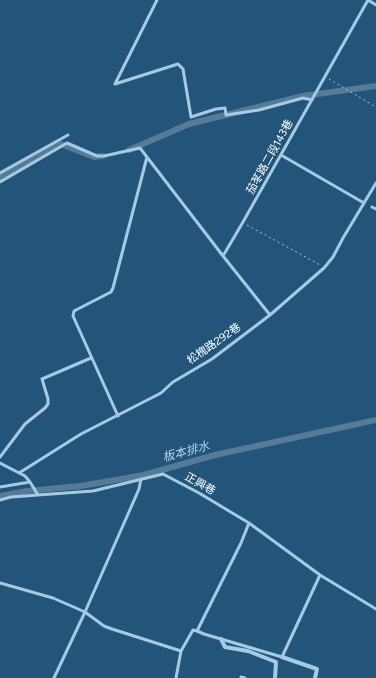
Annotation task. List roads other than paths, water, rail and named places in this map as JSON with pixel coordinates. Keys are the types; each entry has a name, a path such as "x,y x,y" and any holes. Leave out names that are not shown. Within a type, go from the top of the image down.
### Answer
{"street":[{"path":"221,639 225,647 248,651 276,662 275,678"},
{"path":"282,657 317,670 315,678"}],"lane":[{"path":"157,0 115,84 178,64 183,69 191,118 216,109 225,108 226,115 259,110 303,98 312,100"},
{"path":"368,0 376,4"},
{"name":"茄苳路二段143巷","path":"223,256 244,222 368,0"},
{"path":"0,173 68,135"},
{"path":"0,182 67,143 97,156 104,156 140,148 270,315"},
{"path":"281,154 364,204"},
{"path":"118,416 73,316 74,311 111,292 113,288 147,157"},
{"name":"松槐路292巷","path":"19,473 81,434 118,416 160,392 173,382 212,359 270,315 324,268 333,257 342,238 376,183"},
{"path":"0,456 25,424 48,404 42,378 91,358"},
{"path":"0,463 24,476 31,483 38,494"},
{"name":"正興巷","path":"0,500 11,497 38,494 93,491 163,474 199,493 249,523 320,575 376,609"},
{"path":"54,678 85,612 139,489 140,479"},
{"path":"0,487 31,483"},
{"path":"197,631 241,543 249,523"},
{"path":"176,678 181,651 193,630 282,657 320,575"},
{"path":"0,583 53,598 85,612 104,626 181,651"},
{"path":"241,676 245,678"}],"waterway":[{"path":"129,150 189,124 303,96 376,86"},
{"path":"0,177 61,144 94,157 103,156"},
{"name":"板本排水","path":"0,496 27,491 81,486 144,475 215,455 376,420"}]}
